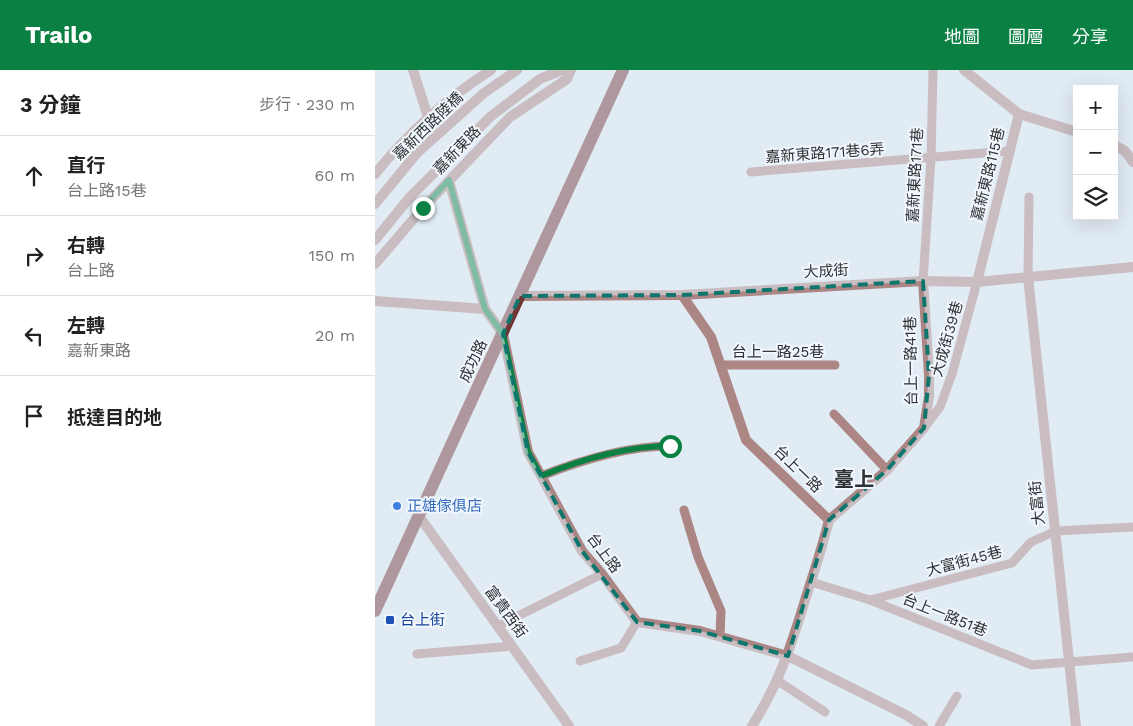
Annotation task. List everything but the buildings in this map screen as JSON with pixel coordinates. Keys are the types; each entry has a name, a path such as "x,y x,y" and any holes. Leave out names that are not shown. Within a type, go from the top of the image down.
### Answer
{"main road":[{"name":"成功路","path":"375,611 378,598 419,516 623,70"}],"street":[{"path":"413,70 428,117"},
{"path":"375,174 394,150 428,117 476,79 491,70"},
{"name":"嘉新西路陸橋","path":"375,204 417,153 484,93 517,70"},
{"name":"嘉新東路","path":"375,240 410,197 490,117 540,79 562,70"},
{"name":"嘉新東路","path":"375,264 423,208 510,117 567,79 571,70"},
{"name":"嘉新東路115巷","path":"964,70 1019,114 977,282"},
{"path":"1019,114 1073,131"},
{"path":"1118,147 1125,151 1133,162"},
{"name":"台上路","path":"449,180 485,309 503,334 528,452 582,551 602,574 637,622"},
{"name":"大成街","path":"520,296 682,295 923,281 977,282 1133,267"},
{"name":"大富街","path":"1028,277 1076,726"},
{"name":"台上一路41巷","path":"829,520 887,470 924,428 929,396 929,375 923,281"},
{"name":"台上一路","path":"682,295 711,337 746,440 829,520"},
{"path":"375,301 485,309"},
{"name":"富貴西街","path":"419,516 569,726"},
{"path":"752,726 777,682 788,656 822,551 829,520"},
{"path":"637,622 700,631 788,656 906,715 923,726"}],"lane":[{"name":"嘉新東路171巷","path":"923,281 931,159 933,70"},
{"name":"嘉新東路171巷6弄","path":"751,172 931,159 1009,151"},
{"path":"1028,277 1029,197"},
{"name":"大成街39巷","path":"924,428 940,407 952,374 977,282"},
{"name":"台上一路25巷","path":"721,365 835,365"},
{"path":"834,414 887,470"},
{"path":"541,476 576,462 633,450 670,446"},
{"path":"684,510 698,557 721,611 720,636"},
{"path":"1055,531 1133,527"},
{"name":"大富街45巷","path":"871,600 1012,563 1031,542 1055,531"},
{"path":"497,626 602,574"},
{"name":"台上一路51巷","path":"811,582 871,600 1032,665 1133,657"},
{"path":"580,661 621,648 637,622"},
{"path":"417,654 511,646"},
{"path":"777,682 825,712"},
{"path":"939,726 957,696"}],"highlighted area":[{"path":"923,281 929,375 924,428 887,470 829,520 788,656 700,631 637,622 582,551 528,452 503,334 520,296 682,295"}],"place":[{"name":"正雄傢俱店","path":"397,506"},
{"name":"台上街","path":"390,620"}],"district":[{"name":"臺上","path":"854,479"}],"route":[{"path":"423,208 449,180 485,309 503,334 528,452 541,476 576,462 633,450 670,446"}]}
